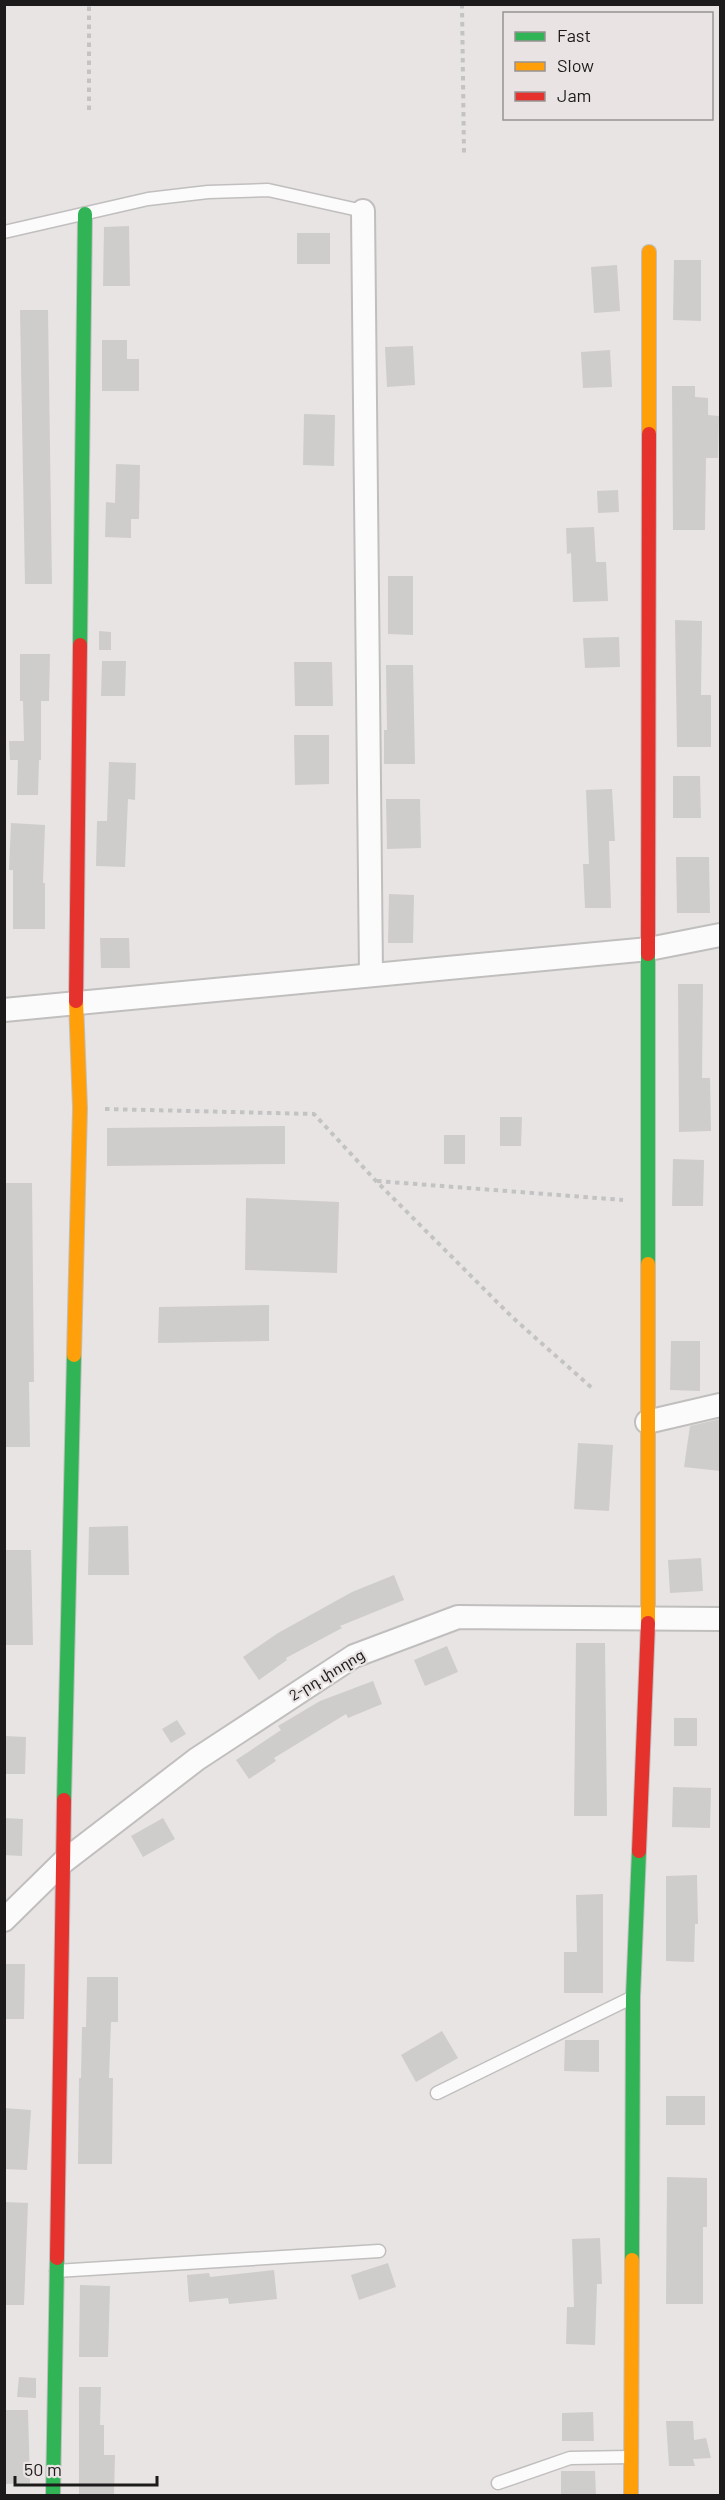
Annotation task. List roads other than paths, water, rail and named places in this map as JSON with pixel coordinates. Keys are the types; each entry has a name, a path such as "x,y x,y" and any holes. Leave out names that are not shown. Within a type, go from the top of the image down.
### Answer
{"street":[{"path":"363,211 371,974"},
{"path":"53,2496 55,2271 80,1108 76,1005 85,214"},
{"path":"631,2496 633,1997 648,1618 649,252"},
{"path":"4,1010 76,1005 371,974 649,949 720,935"},
{"path":"647,1422 720,1405"},
{"name":"2-րդ փողոց","path":"4,1920 63,1862 197,1759 354,1656 458,1617 720,1619"}],"lane":[{"path":"4,232 148,198 208,192 268,190 363,211"},
{"path":"438,2093 633,1997"},
{"path":"55,2271 379,2251"},
{"path":"498,2483 570,2458 631,2457"}]}
